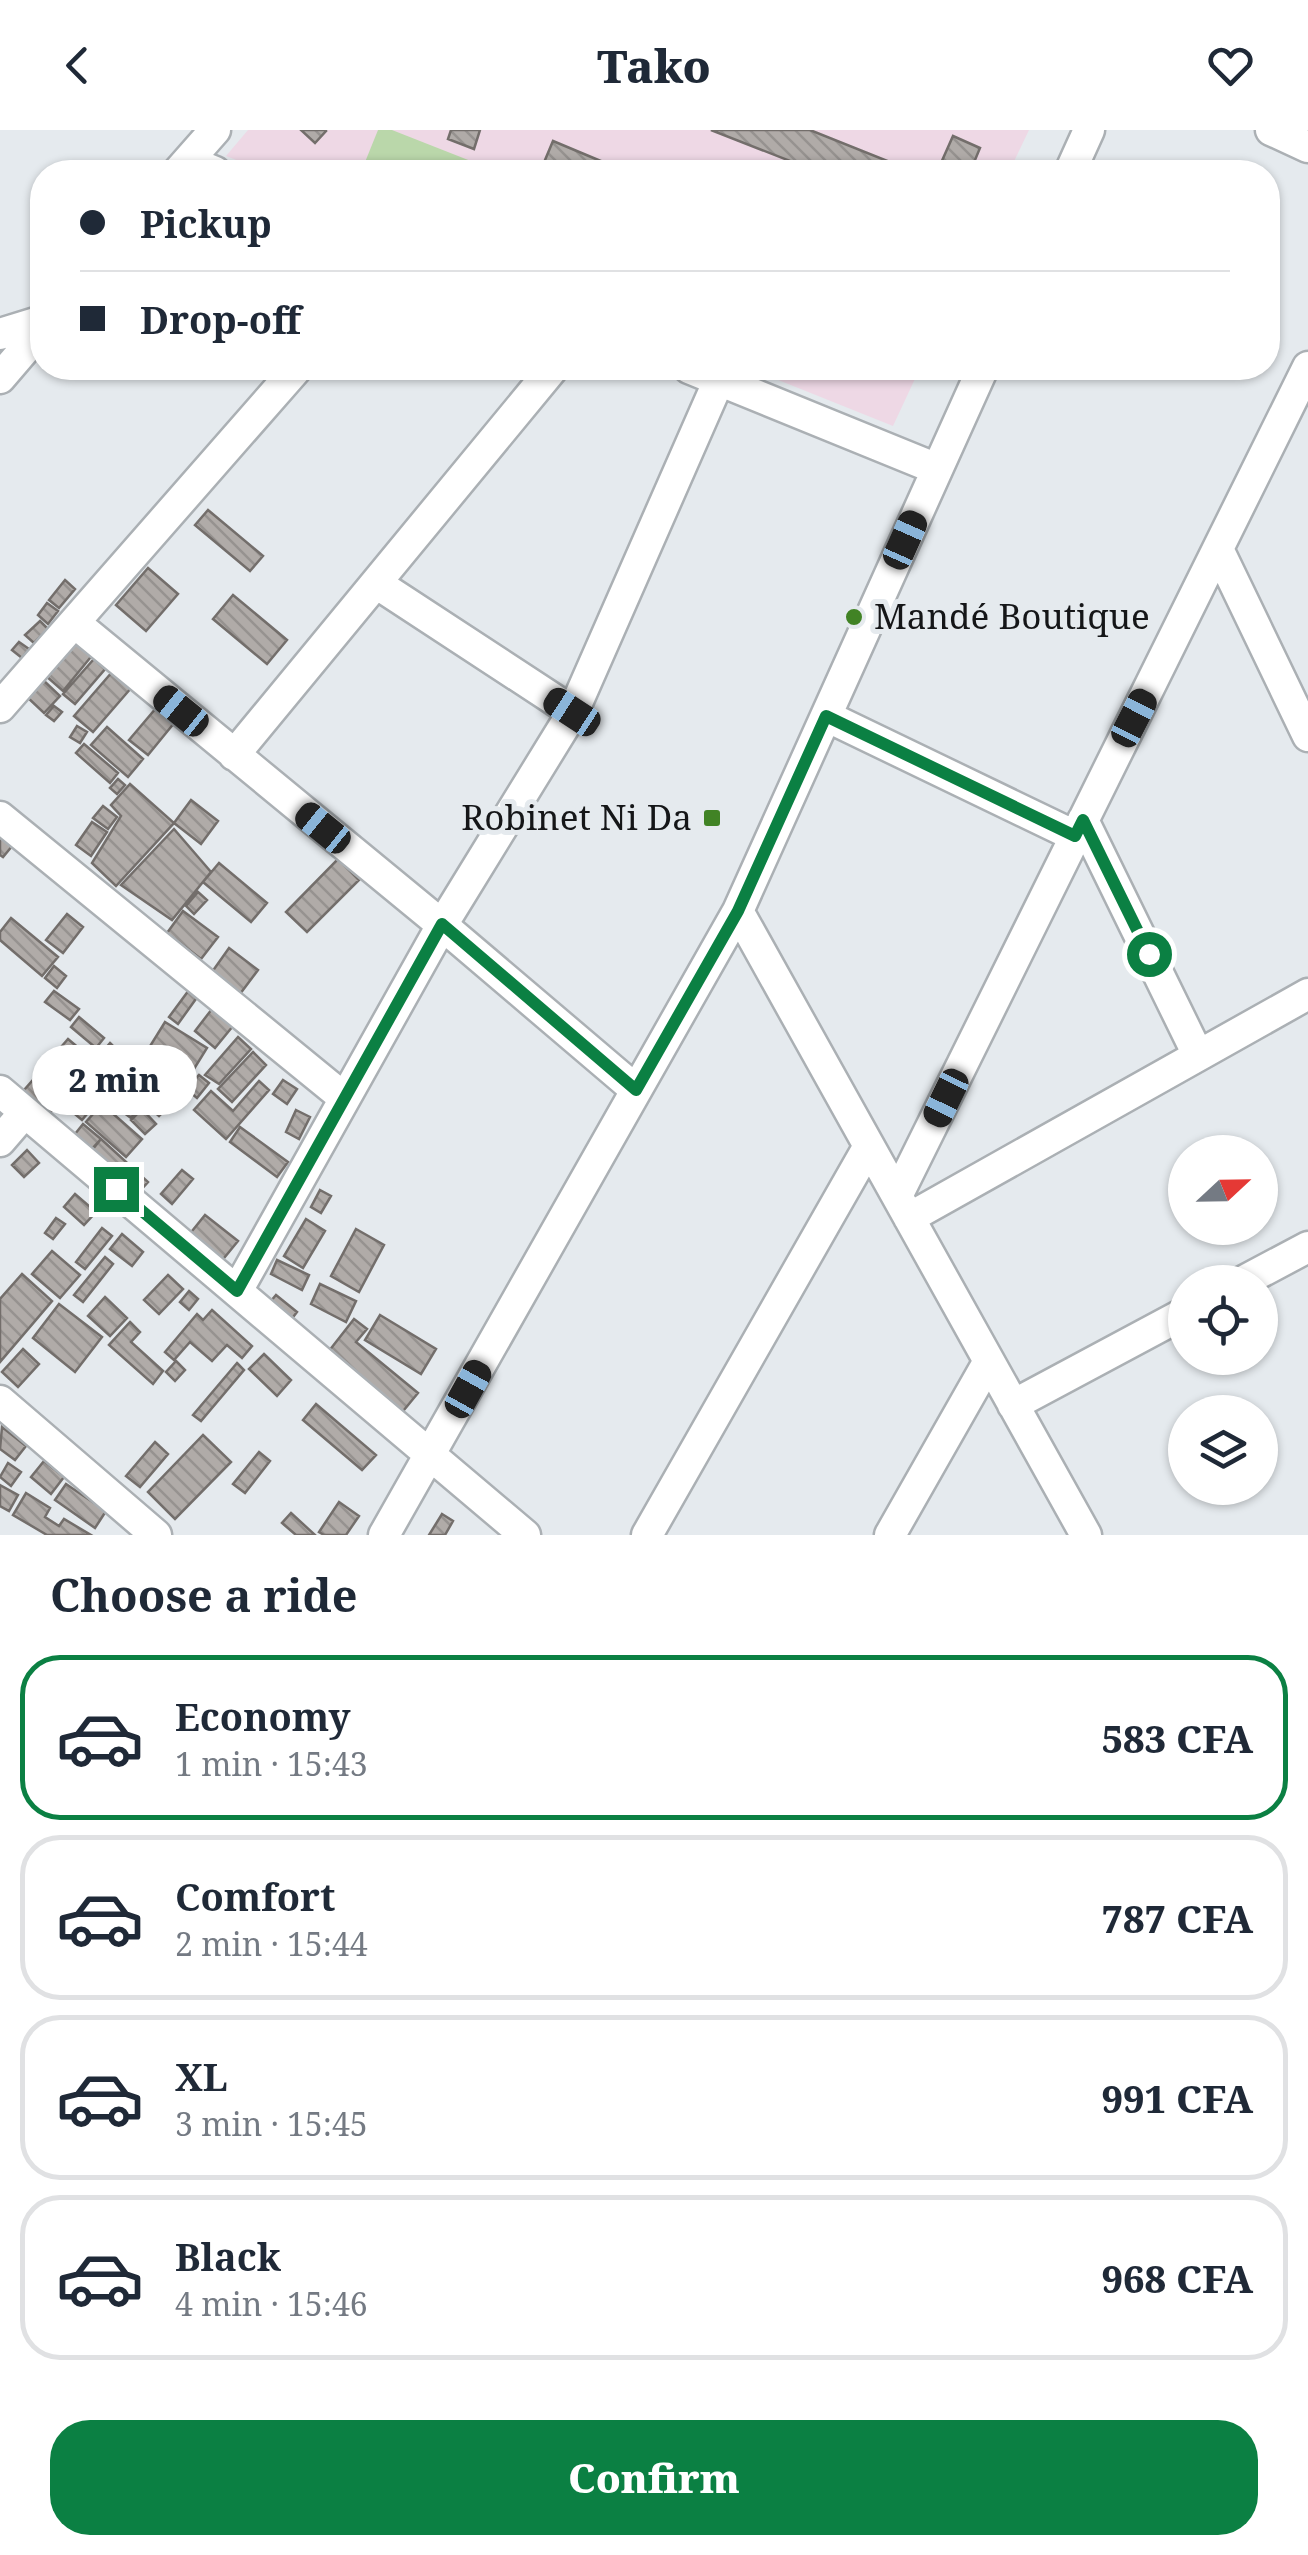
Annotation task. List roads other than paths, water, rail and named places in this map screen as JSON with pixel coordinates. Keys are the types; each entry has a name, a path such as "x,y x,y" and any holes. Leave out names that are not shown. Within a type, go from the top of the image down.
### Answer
{"street":[{"path":"199,160 214,130"},
{"path":"1075,160 1089,130"},
{"path":"1271,130 1308,148"},
{"path":"0,334 30,325"},
{"path":"0,378 30,343"},
{"path":"903,1207 1079,828 1308,368"},
{"path":"0,708 286,380"},
{"path":"234,755 544,380"},
{"path":"237,1291 442,924 572,712 718,380 937,470"},
{"path":"384,1535 738,911 977,380"},
{"path":"1218,549 1308,736"},
{"path":"376,583 572,712"},
{"path":"74,622 442,924 636,1090"},
{"path":"826,716 1079,828 1198,1056"},
{"path":"0,817 343,1098"},
{"path":"738,911 1086,1535"},
{"path":"903,1207 1198,1056 1308,994"},
{"path":"0,1092 526,1535"},
{"path":"0,1141 25,1112"},
{"path":"647,1535 869,1146"},
{"path":"1274,1265 1308,1247"},
{"path":"1014,1405 1168,1322"},
{"path":"890,1535 989,1362"},
{"path":"0,1402 122,1523 156,1535"}],"place":[{"name":"Mandé Boutique","path":"854,617"},
{"name":"Robinet Ni Da","path":"712,818"}]}
